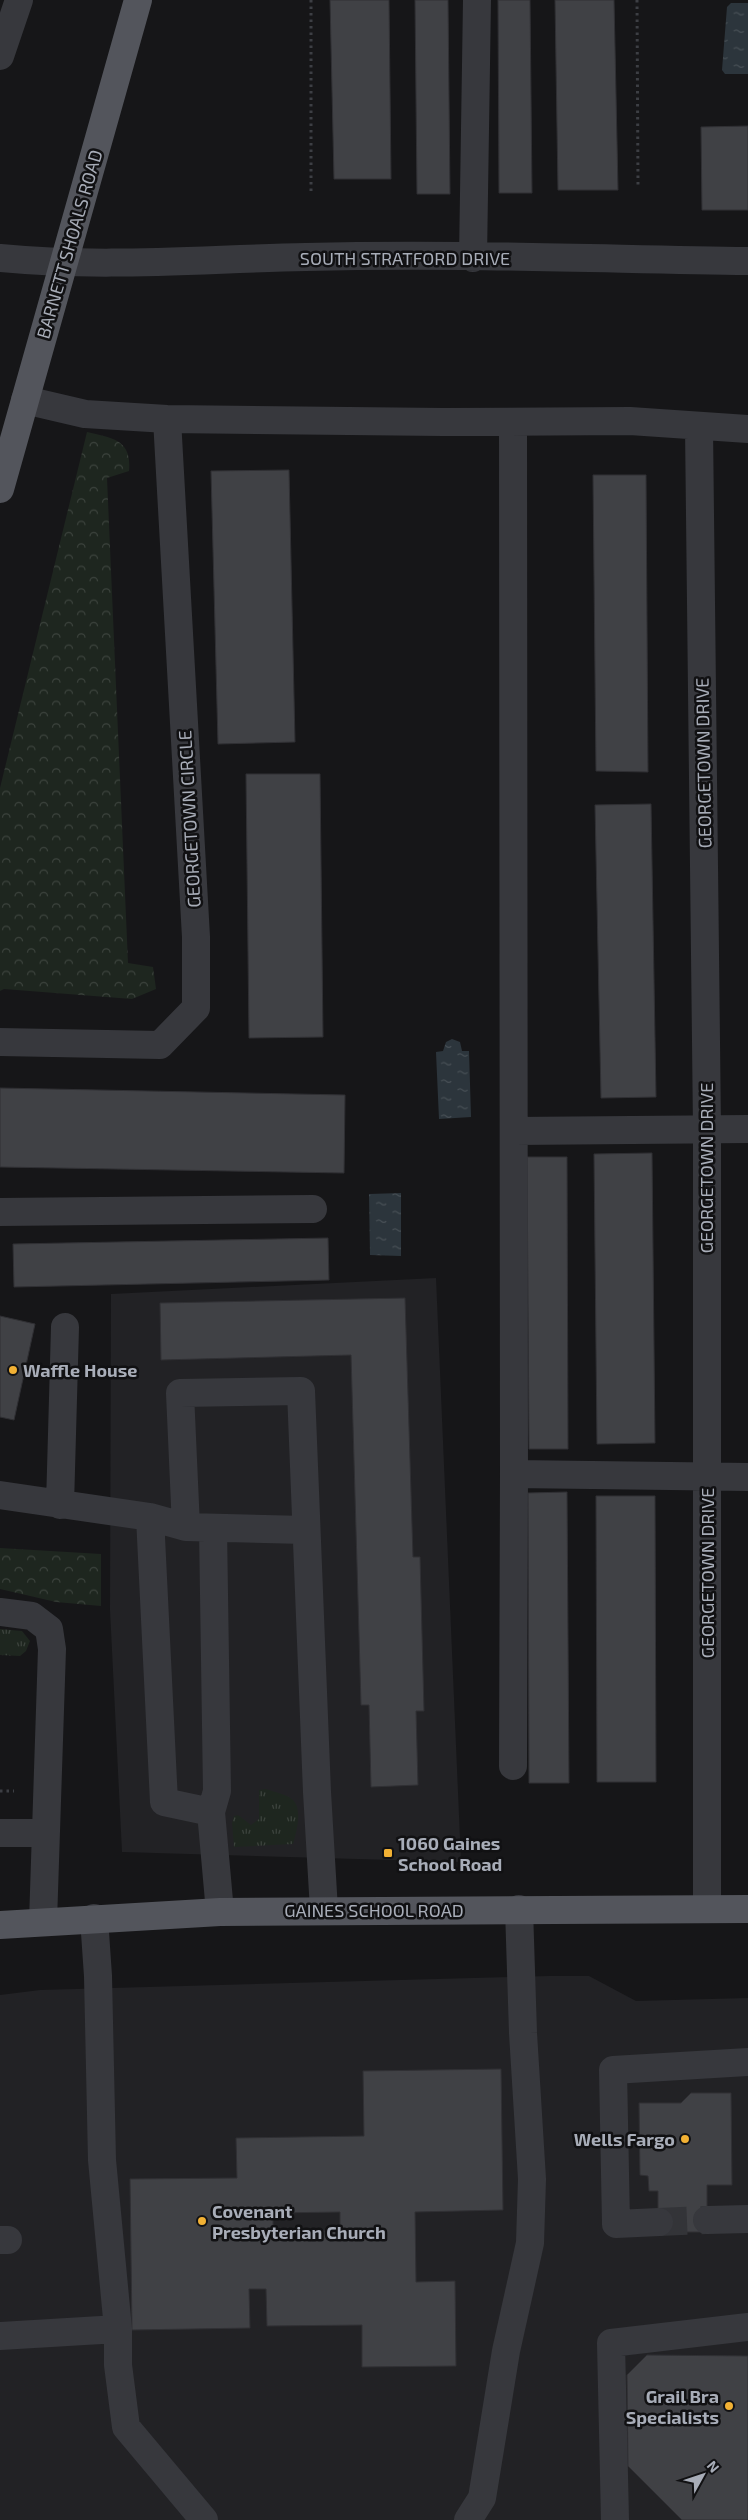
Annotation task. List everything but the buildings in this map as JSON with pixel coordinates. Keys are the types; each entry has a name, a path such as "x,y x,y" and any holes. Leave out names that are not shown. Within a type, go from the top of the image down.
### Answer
{"main road":[{"name":"BARNETT SHOALS ROAD","path":"0,488 138,0"},
{"name":"GAINES SCHOOL ROAD","path":"0,1925 220,1912 748,1909"}],"street":[{"path":"0,56 19,0"},
{"path":"473,258 477,0"},
{"name":"SOUTH STRATFORD DRIVE","path":"0,258 63,264 307,257 748,261"},
{"path":"25,400 85,414 167,419 513,422 630,420 699,427 748,429"},
{"name":"GEORGETOWN CIRCLE","path":"0,1042 160,1045 196,1008 196,937 167,419"},
{"path":"513,422 515,1131 513,1766"},
{"name":"GEORGETOWN DRIVE","path":"699,427 707,1129 708,1909"},
{"path":"515,1131 748,1129"},
{"path":"0,1212 313,1210"},
{"path":"60,1505 65,1327"},
{"path":"186,1527 180,1393 301,1391 305,1530 324,1910"},
{"path":"514,1474 748,1477"},
{"path":"0,1496 150,1517 186,1527 305,1530"},
{"path":"150,1517 164,1802 211,1812"},
{"path":"213,1528 217,1792 211,1812 220,1912"},
{"path":"0,1612 32,1616 49,1629 52,1649 43,1922"},
{"path":"0,1833 45,1833"},
{"path":"468,2520 482,2498 506,2351 530,2244 532,2179 522,2024 519,1909"},
{"path":"94,1918 98,1976 102,2160 118,2329 118,2365 126,2427 204,2520"},
{"path":"658,2222 616,2224 613,2070 748,2062"},
{"path":"707,2220 748,2219"},
{"path":"615,2520 611,2343 748,2327"},
{"path":"0,2336 118,2329"}],"path":[{"path":"311,0 311,195"},
{"path":"637,0 638,186"}],"shaded area":[{"path":"436,1278 461,1862 122,1852 110,1610 111,1294"},
{"path":"589,1976 636,2001 748,1998 748,2520 0,2520 0,1995 40,1990"}],"green space":[{"path":"87,432 105,436 119,442 124,447 129,461 129,471 107,478 128,963 153,967 156,989 132,999 4,989 0,991 0,788"},
{"path":"0,1548 101,1554 101,1606 56,1602 0,1589"},
{"path":"0,1629 22,1631 30,1641 26,1651 20,1656 0,1655"},
{"path":"266,1789 287,1796 296,1804 298,1822 293,1844 234,1847 232,1823 234,1816 238,1815 251,1825 259,1819 259,1790"}],"water":[{"path":"731,3 748,3 748,74 725,74 722,70 727,7"},
{"path":"452,1039 460,1042 462,1051 469,1051 471,1117 439,1119 436,1052 443,1051 446,1042"},
{"path":"401,1193 401,1256 370,1255 369,1194"}],"tunnel":[{"path":"659,2222 707,2220"}],"place":[{"name":"Waffle House","path":"13,1370"},
{"name":"1060 Gaines School Road","path":"388,1853"},
{"name":"Wells Fargo","path":"685,2139"},
{"name":"Covenant Presbyterian Church","path":"202,2221"},
{"name":"Grail Bra Specialists","path":"729,2406"}]}
